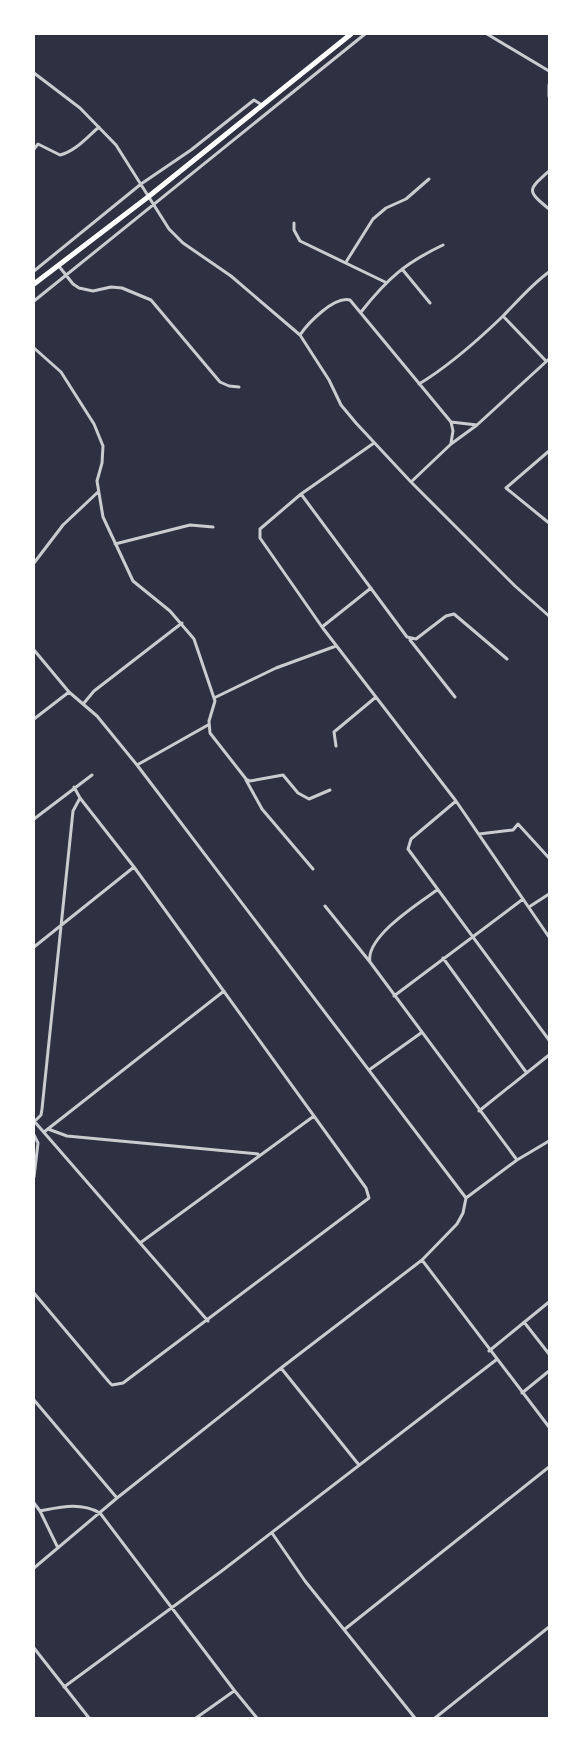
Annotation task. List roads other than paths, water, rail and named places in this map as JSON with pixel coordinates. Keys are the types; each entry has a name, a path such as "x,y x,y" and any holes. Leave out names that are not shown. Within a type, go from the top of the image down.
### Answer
{"highway":[{"path":"34,284 351,34"}],"street":[{"path":"34,301 154,205 174,186 365,34"},
{"path":"488,34 549,71"},
{"path":"34,73 80,108 116,145 170,229 183,244 231,276 300,335 329,380 341,405 374,443 515,586 549,616"},
{"path":"549,86 549,96"},
{"path":"34,271 141,184 191,150 254,100 262,105"},
{"path":"34,149 38,144 60,155 64,154 74,149 99,127"},
{"path":"549,171 532,187 531,191 549,209"},
{"path":"346,262 373,219 386,208 406,199 429,179"},
{"path":"294,223 294,230 300,242 385,282"},
{"path":"361,312 385,282 402,268 418,257 444,245"},
{"path":"58,264 73,284 86,291 122,288 151,300 220,382 239,388"},
{"path":"402,268 430,303"},
{"path":"419,384 439,372 503,316 522,294 549,272"},
{"path":"300,335 310,321 342,300 354,302 451,422 453,431 451,444"},
{"path":"411,482 451,444 477,425 548,360 503,316"},
{"path":"34,348 61,372 98,432 103,446 98,492 104,518 133,581 182,623 194,639 214,698 208,725 210,733 246,779 262,809 313,869"},
{"path":"451,422 477,425"},
{"path":"374,443 301,494 260,529 259,534 336,646 456,801 549,937"},
{"path":"549,451 506,488 549,523"},
{"path":"34,563 63,525 98,492"},
{"path":"301,494 455,697"},
{"path":"115,544 190,525 213,527"},
{"path":"322,627 371,588"},
{"path":"410,639 416,639 446,616 454,614 507,658"},
{"path":"84,703 94,691 182,623"},
{"path":"214,698 276,668 336,646"},
{"path":"34,650 69,692 97,716 136,765 466,1198"},
{"path":"34,719 69,692"},
{"path":"336,746 333,735 337,729 376,697"},
{"path":"136,765 208,725"},
{"path":"34,819 92,775"},
{"path":"246,779 250,781 283,775 298,792 309,800 330,790"},
{"path":"34,1293 112,1385 123,1383 208,1321 369,1198 366,1188 134,867 74,788"},
{"path":"80,798 73,811 42,1109 41,1115 35,1123 208,1321"},
{"path":"456,801 434,818 408,844 408,849 549,1040"},
{"path":"479,834 513,830 518,824 549,858"},
{"path":"34,947 134,867"},
{"path":"373,966 370,952 381,935 437,890"},
{"path":"529,907 549,894"},
{"path":"394,996 523,899"},
{"path":"325,906 373,966 517,1160"},
{"path":"443,958 526,1072"},
{"path":"44,1132 224,991"},
{"path":"369,1070 422,1033"},
{"path":"479,1111 549,1055"},
{"path":"140,1243 259,1154 314,1116"},
{"path":"48,1130 67,1136 259,1154"},
{"path":"34,1135 38,1143 34,1178"},
{"path":"34,1568 117,1498 281,1368 422,1260 457,1224 463,1212 466,1198 517,1160 549,1141"},
{"path":"422,1260 489,1351 549,1427"},
{"path":"489,1351 549,1302"},
{"path":"524,1322 549,1354"},
{"path":"64,1687 272,1534 496,1360"},
{"path":"281,1368 359,1465"},
{"path":"522,1393 549,1371"},
{"path":"34,1400 117,1498"},
{"path":"345,1629 549,1468"},
{"path":"34,1503 40,1510 58,1548"},
{"path":"40,1510 78,1506 91,1508 100,1513 171,1609 258,1718"},
{"path":"272,1534 305,1581 415,1718"},
{"path":"436,1718 549,1627"},
{"path":"34,1648 89,1718"},
{"path":"196,1718 234,1690"}]}
